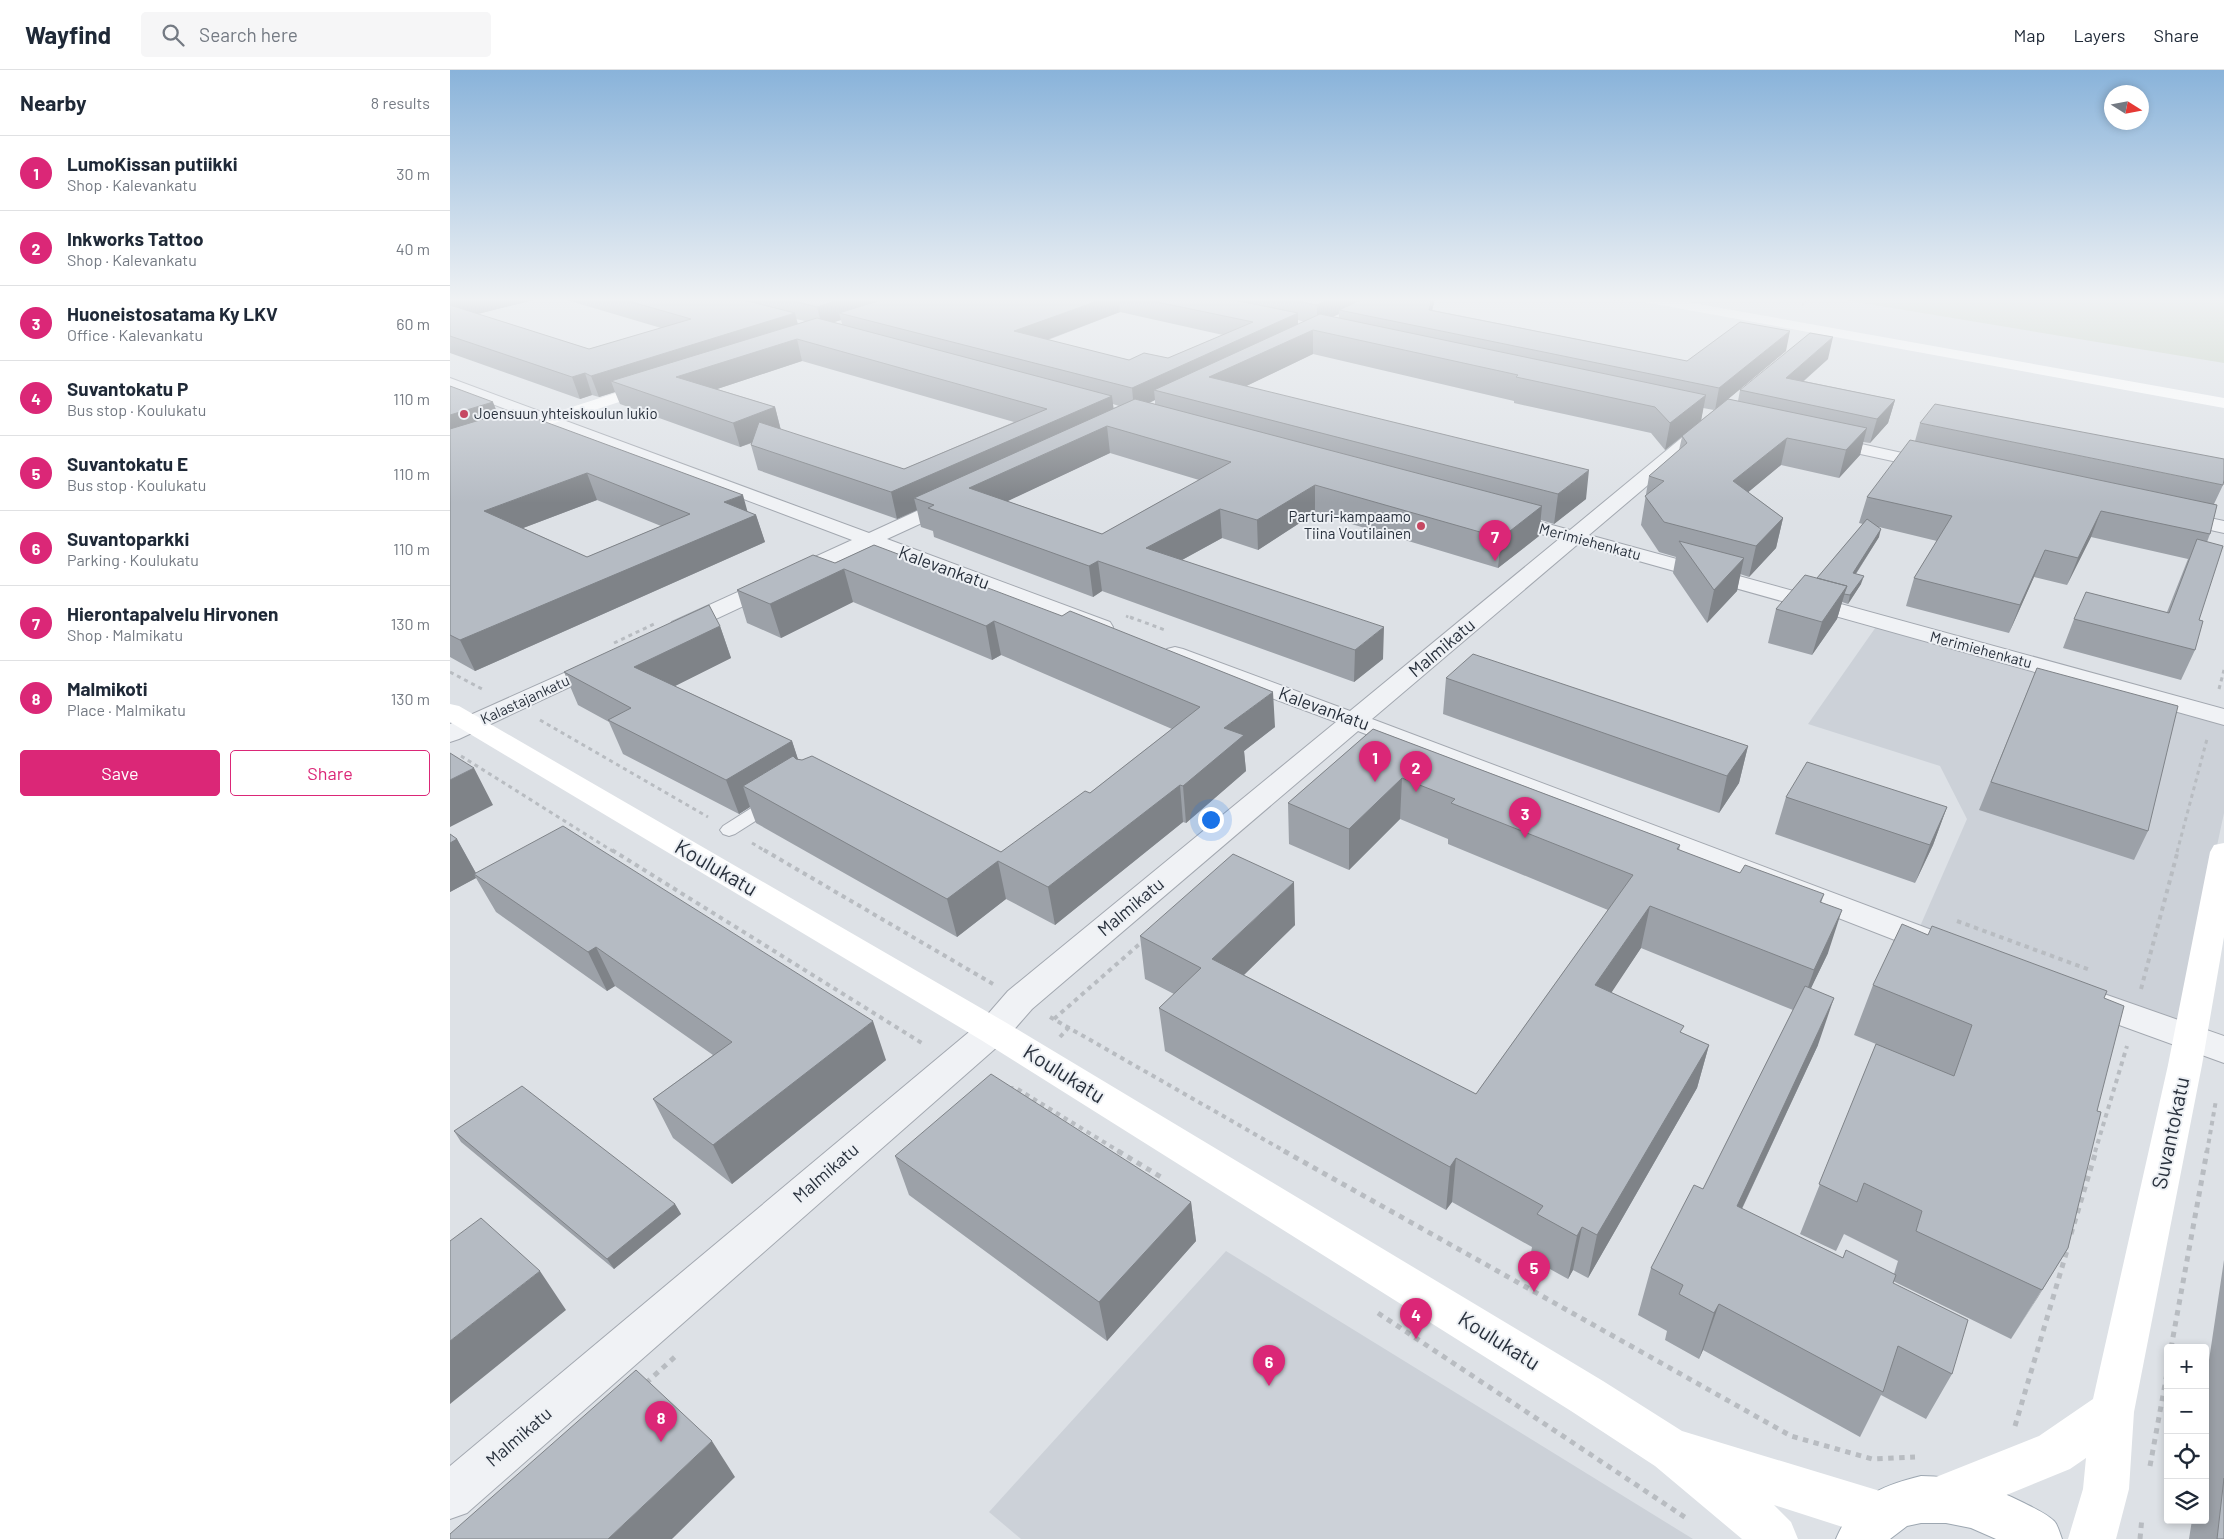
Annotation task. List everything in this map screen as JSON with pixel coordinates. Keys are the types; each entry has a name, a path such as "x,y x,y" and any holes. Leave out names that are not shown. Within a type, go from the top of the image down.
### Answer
{"street":[{"path":"2027,367 2224,402"},
{"name":"Kalevankatu","path":"450,383 1119,633"},
{"path":"450,452 663,383"},
{"name":"Malmikatu","path":"450,1496 993,1031 1020,1000 1574,537 1715,415"},
{"path":"1807,437 1951,468"},
{"path":"666,634 970,494"},
{"path":"2162,514 2224,527"},
{"name":"Merimiehenkatu","path":"1492,515 2224,717"},
{"name":"Kalevankatu","path":"1156,647 1355,720 1958,952"},
{"name":"Kalastajankatu","path":"456,730 621,655"},
{"name":"Koulukatu","path":"456,730 993,1031 1588,1396 1671,1450 1763,1526 1774,1539"},
{"name":"Suvantokatu","path":"2092,1539 2106,1489 2112,1412 2207,1045 2224,852"},
{"path":"2070,994 2207,1045"},
{"path":"1940,1499 2054,1453 2112,1412"},
{"name":"Koulukatu","path":"1671,1450 1870,1527"},
{"path":"1870,1527 1898,1505 1918,1500 1940,1499 1968,1503 1998,1514 2038,1539"}],"lane":[{"path":"734,833 786,801"}],"path":[{"path":"2219,692 2224,670"},
{"path":"450,672 513,705 1020,1000 1442,1241 1791,1436 1872,1460 1919,1457"},
{"path":"456,730 926,1046 950,1067"},
{"path":"2007,1432 2015,1427 2134,1018 2209,731"},
{"path":"1006,1088 1016,1088 1167,1180"},
{"path":"2172,1344 2216,1098"},
{"path":"1375,1311 1694,1524"},
{"path":"642,1386 679,1353"},
{"path":"2149,1472 2164,1389"},
{"path":"2015,1427 2054,1453"},
{"path":"2106,1489 2142,1510 2140,1539"}],"shaded area":[{"path":"1878,624 2224,719 2224,813 2178,1029 1918,931 1967,819 1940,766 1808,724"},
{"path":"1226,1251 1693,1539 1021,1539 989,1512"}],"building":[{"path":"541,367 622,367 591,376 585,373 572,377"},
{"path":"658,367 709,367 676,377 775,407 733,423 611,381"},
{"path":"895,367 1001,367 1112,396 891,492 751,445 759,422 904,469 1047,409"},
{"path":"1048,367 1179,367 1132,388"},
{"path":"1205,367 1232,367 1209,377 1589,470 1558,494 1154,390"},
{"path":"1480,367 1570,367 1706,395 1670,423 1655,407 1516,377 1518,375"},
{"path":"1615,367 1746,367 1719,388"},
{"path":"1769,367 1799,367 1786,378 1895,400 1877,419 1740,390"},
{"path":"450,386 493,402 450,415"},
{"path":"1135,399 1542,506 1501,538 1315,485 1257,520 1220,509 1146,548 1384,627 1355,650 1098,561 1089,566 928,508 934,505 914,498","holes":["1107,426 1231,462 1102,534 969,488"]},
{"path":"1728,399 1867,428 1846,450 1787,438 1733,481 1783,518 1756,546 1664,522 1645,496 1664,481 1649,476 1687,443 1682,436"},
{"path":"1935,404 2224,459 2223,485 1920,423"},
{"path":"513,410 743,495 724,502 756,515 460,640 450,635 450,429","holes":["587,473 690,514 587,557 484,511"]},
{"path":"1910,440 2217,505 2210,534 2101,511 2078,558 2045,550 2020,605 1914,578 1952,516 1867,497"},
{"path":"1867,519 1881,529 1853,573 1864,576 1850,595 1844,594 1847,586 1817,578"},
{"path":"2197,539 2223,546 2199,620 2203,621 2195,650 2074,619 2086,592 2169,613"},
{"path":"1679,541 1744,558 1714,590"},
{"path":"874,545 1062,616 1070,611 1273,692 1224,728 1244,735 1183,786 1180,785 1048,887 998,861 947,899 743,786 793,756 796,759 802,760 812,756 1001,852 1085,791 1090,793 1200,707 994,621 986,626 844,569 770,604 737,590 813,555 835,563"},
{"path":"1805,575 1847,586 1822,622 1776,609"},
{"path":"709,605 720,626 634,667 792,741 726,780 608,720 631,708 564,672"},
{"path":"1473,654 1748,746 1727,776 1446,678"},
{"path":"2037,668 2178,706 2148,831 1991,782"},
{"path":"1373,729 1680,845 1677,849 1740,873 1745,865 1824,894 1820,902 1842,910 1814,970 1650,906 1595,985 1684,1026 1680,1032 1709,1045 1597,1235 1582,1227 1577,1236 1537,1214 1543,1206 1456,1158 1450,1167 1159,1008 1201,968 1140,936 1233,854 1294,882 1212,959 1476,1094 1633,875 1451,803 1455,799 1402,778 1349,829 1288,803"},
{"path":"450,753 474,768 450,780"},
{"path":"1807,762 1947,807 1930,845 1786,797"},
{"path":"563,826 873,1021 713,1145 653,1099 732,1042 596,947 588,952 474,874"},
{"path":"450,834 457,839 450,843"},
{"path":"1902,924 1928,935 1932,926 2107,991 2104,998 2124,1006 2097,1111 2101,1112 2068,1248 2042,1290 1916,1231 1922,1211 1864,1183 1857,1202 1819,1184 1876,1044 1954,1076 1972,1025 1873,985"},
{"path":"1805,986 1834,998 1737,1206 1843,1258 1846,1250 1896,1275 1893,1283 1968,1320 1952,1374 1898,1346 1883,1392 1719,1304 1714,1313 1679,1294 1683,1285 1651,1268 1694,1185 1703,1189"},
{"path":"991,1074 1191,1202 1099,1302 895,1156"},
{"path":"522,1086 675,1204 607,1259 454,1131"},
{"path":"481,1218 540,1271 450,1341 450,1241"},
{"path":"636,1370 712,1441 608,1539 450,1539 450,1534"},
{"path":"2224,1478 2224,1539 2217,1539"}],"place":[{"name":"Joensuun yhteiskoulun lukio","path":"464,414"},
{"name":"Parturi-kampaamo Tiina Voutilainen","path":"1421,526"},
{"name":"Hierontapalvelu Hirvonen","path":"1495,561"},
{"name":"LumoKissan putiikki","path":"1375,782"},
{"name":"Inkworks Tattoo","path":"1416,792"},
{"name":"Huoneistosatama Ky LKV","path":"1525,838"},
{"name":"Suvantokatu E","path":"1534,1292"},
{"name":"Suvantokatu P","path":"1416,1339"},
{"name":"Suvantoparkki","path":"1269,1386"},
{"name":"Malmikoti","path":"661,1442"}]}
